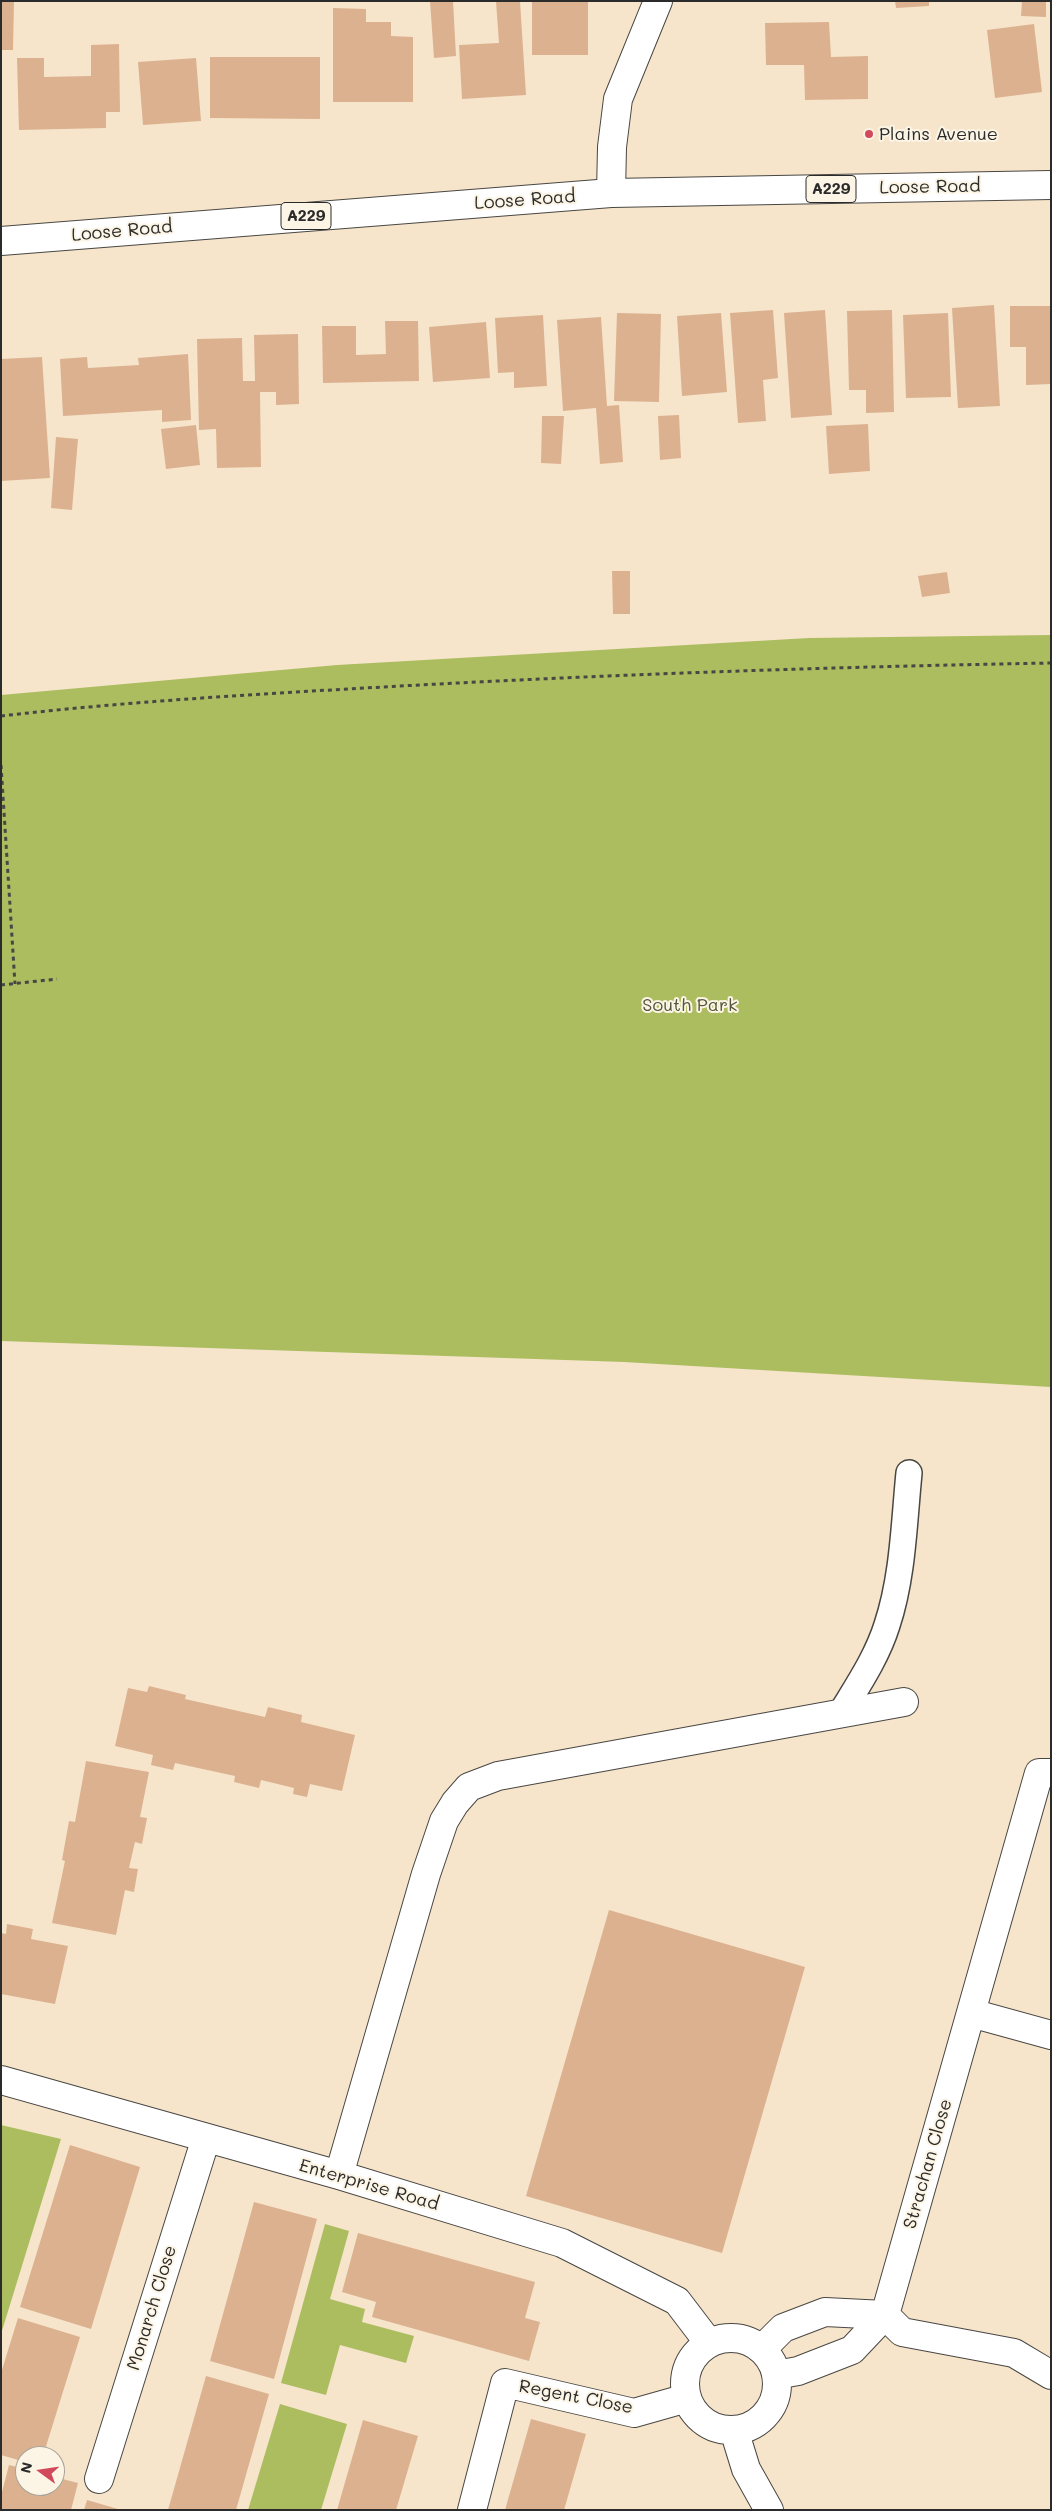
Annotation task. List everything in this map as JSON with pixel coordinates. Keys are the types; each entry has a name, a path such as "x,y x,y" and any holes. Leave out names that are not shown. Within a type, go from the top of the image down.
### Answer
{"main road":[{"path":"611,193 614,118 618,99 658,1"},
{"name":"Loose Road","path":"1,241 611,193 1051,185"},
{"path":"339,2175 426,1874 444,1821 454,1803 469,1787 498,1776 904,1702"},
{"name":"Strachan Close","path":"776,2375 798,2371 852,2350 885,2315 1040,1773 1051,1773"},
{"path":"971,2014 1051,2035"},
{"name":"Enterprise Road","path":"1,2080 339,2175 562,2243 677,2301 709,2343"},
{"name":"Monarch Close","path":"99,2479 206,2138"},
{"path":"762,2349 783,2328 826,2312 885,2315 902,2332 1014,2353 1051,2375"},
{"path":"727,2337 747,2340 762,2349 772,2361 776,2375 775,2398 765,2415 749,2426 734,2430 713,2427 698,2416 687,2398 684,2382 692,2361 709,2343 727,2337"},
{"name":"Regent Close","path":"472,2510 505,2383 634,2413 687,2398"},
{"path":"734,2430 746,2470 769,2510"}],"lane":[{"path":"841,1713 875,1656 887,1625 896,1592 909,1473"}],"path":[{"path":"1,716 80,707 532,678 777,668 1051,663"},
{"path":"1,765 15,984"},
{"path":"1,985 57,979"}],"green space":[{"name":"South Park","path":"1051,635 1051,1387 624,1362 1,1341 1,695 337,665 809,638"},
{"path":"1,2125 61,2139 1,2334"},
{"path":"325,2224 349,2231 330,2299 365,2309 362,2322 414,2336 406,2363 340,2345 326,2395 281,2383"},
{"path":"280,2404 347,2424 321,2510 248,2510"}],"building":[{"path":"1,1 14,1 13,50 1,50"},
{"path":"430,1 453,1 456,56 434,58"},
{"path":"496,1 520,1 526,95 462,99 459,45 499,43"},
{"path":"532,1 588,1 588,55 532,55"},
{"path":"895,1 929,1 929,6 896,8"},
{"path":"1022,1 1046,1 1046,17 1021,16"},
{"path":"333,8 366,9 366,22 391,22 391,36 413,37 413,102 333,102"},
{"path":"829,22 831,57 868,56 868,99 805,100 804,65 766,65 765,23"},
{"path":"1034,24 1042,92 995,98 987,30"},
{"path":"119,44 120,112 106,112 106,128 19,130 17,58 44,58 44,77 91,76 91,45"},
{"path":"210,57 320,57 320,119 210,118"},
{"path":"196,58 201,121 143,125 138,62"},
{"path":"994,305 1000,406 958,408 952,308"},
{"path":"1010,306 1051,306 1051,384 1026,385 1026,347 1010,347"},
{"path":"773,310 778,378 763,380 766,421 738,423 730,313"},
{"path":"825,310 832,415 791,418 784,313"},
{"path":"892,310 894,412 866,413 866,390 849,390 847,311"},
{"path":"617,313 661,314 659,402 614,401"},
{"path":"721,313 727,392 682,396 677,316"},
{"path":"948,313 951,397 906,398 903,315"},
{"path":"543,315 547,386 514,388 514,372 498,373 495,318"},
{"path":"601,317 607,406 619,405 623,462 600,464 596,408 563,411 557,320"},
{"path":"385,321 418,321 419,381 323,383 322,326 356,326 356,355 386,354"},
{"path":"486,322 490,378 433,382 429,327"},
{"path":"298,334 299,404 276,405 276,392 260,392 261,467 217,468 216,429 199,430 197,339 242,338 243,381 255,381 254,335"},
{"path":"188,354 191,420 162,422 162,410 63,416 60,359 87,357 88,368 139,365 138,358"},
{"path":"42,357 50,478 1,481 1,359"},
{"path":"679,415 681,458 660,460 658,416"},
{"path":"542,416 564,416 561,464 541,463"},
{"path":"868,424 870,471 829,474 826,426"},
{"path":"196,425 200,465 166,469 161,429"},
{"path":"56,437 78,439 72,510 51,508"},
{"path":"612,571 630,571 630,614 613,614"},
{"path":"947,572 950,593 922,597 918,576"},
{"path":"149,1686 186,1695 185,1699 265,1717 268,1707 302,1715 301,1722 355,1735 342,1791 310,1784 307,1797 293,1794 294,1788 261,1780 259,1788 234,1782 235,1776 175,1763 173,1770 151,1765 153,1755 115,1746 128,1688 147,1692"},
{"path":"86,1761 149,1772 140,1817 147,1818 142,1844 135,1842 129,1868 138,1869 134,1892 125,1890 116,1935 52,1923 65,1861 62,1860 69,1821 75,1822"},
{"path":"609,1910 805,1967 722,2253 526,2196"},
{"path":"7,1924 33,1929 31,1939 68,1946 55,2004 1,1994 1,1933 6,1934"},
{"path":"70,2145 140,2167 91,2329 20,2307"},
{"path":"254,2202 317,2219 274,2379 210,2361"},
{"path":"358,2233 535,2282 525,2318 540,2322 529,2361 372,2317 376,2302 342,2292"},
{"path":"18,2318 80,2337 46,2446 15,2446 15,2459 1,2455 1,2373"},
{"path":"206,2376 269,2394 236,2510 168,2510"},
{"path":"531,2419 586,2434 564,2510 505,2510"},
{"path":"363,2420 418,2436 396,2510 337,2510"},
{"path":"9,2465 15,2466 15,2496 65,2496 65,2480 78,2483 71,2510 1,2510 1,2496"},
{"path":"87,2500 118,2509 118,2510 84,2510"}],"place":[{"name":"Plains Avenue","path":"869,134"}]}
